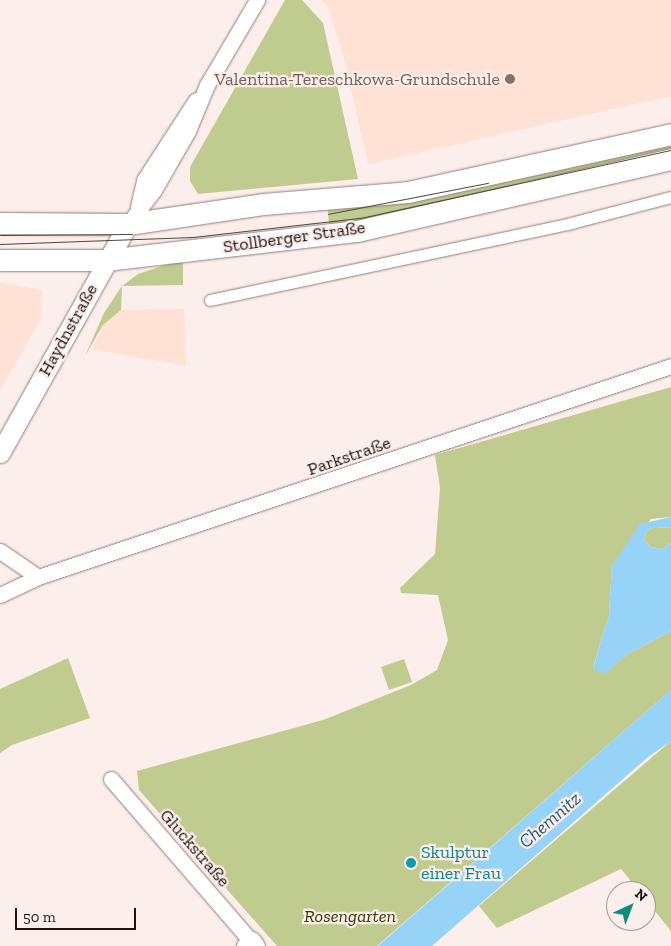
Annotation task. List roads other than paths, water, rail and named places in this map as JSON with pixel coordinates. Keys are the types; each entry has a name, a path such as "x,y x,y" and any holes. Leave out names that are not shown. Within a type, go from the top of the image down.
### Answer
{"main road":[{"name":"Stollberger Straße","path":"0,223 133,216 408,192 671,134"},
{"name":"Stollberger Straße","path":"0,260 106,260 356,232 671,159"}],"street":[{"name":"Haydnstraße","path":"0,453 106,260 133,216 159,182 188,131 208,85 257,0"},
{"path":"210,300 571,223 671,197"},
{"name":"Parkstraße","path":"0,595 38,577 671,366"},
{"path":"0,552 38,577"},
{"name":"Gluckstraße","path":"111,779 250,944"}],"water":[{"path":"671,517 671,528 654,527 646,532 644,540 651,547 662,549 671,543 671,631 625,656 605,674 593,668 609,615 612,566 640,524"},
{"name":"Chemnitz","path":"671,690 671,741 648,757 432,946 378,946"}],"tram line":[{"path":"0,244 193,237 361,218 671,150"},
{"path":"328,214 488,183"},
{"path":"0,235 132,234"}],"place":[{"name":"Valentina-Tereschkowa-Grundschule","path":"510,79"},
{"name":"Skulptur einer Frau","path":"411,863"}],"park label":[{"name":"Rosengarten","path":"350,916"}]}
